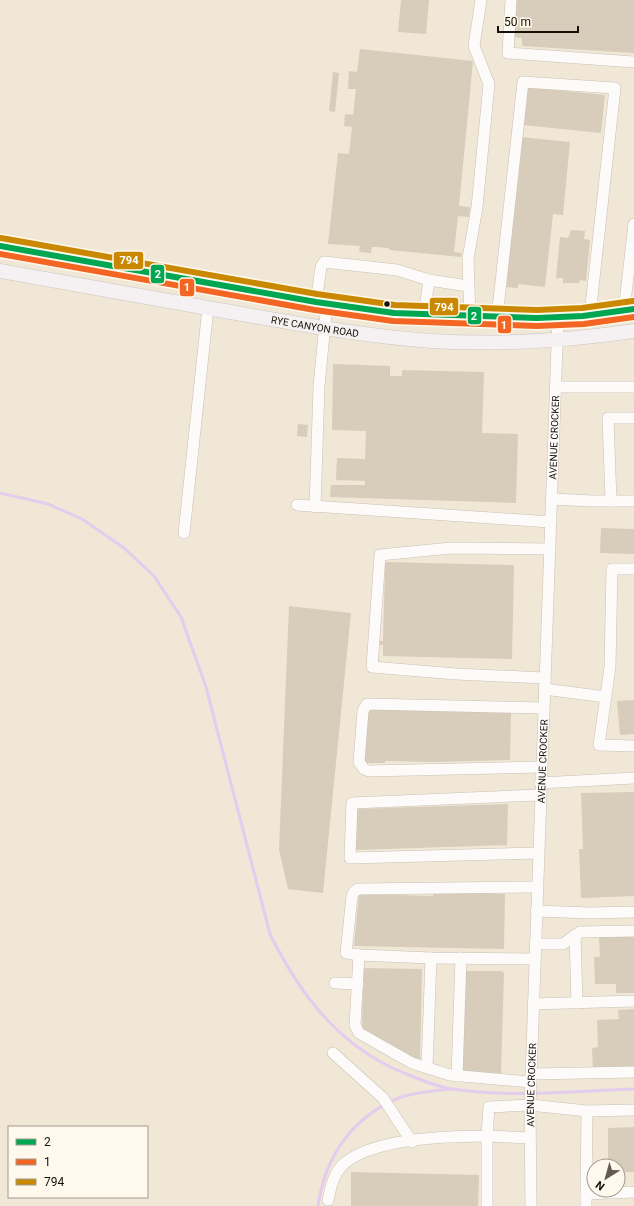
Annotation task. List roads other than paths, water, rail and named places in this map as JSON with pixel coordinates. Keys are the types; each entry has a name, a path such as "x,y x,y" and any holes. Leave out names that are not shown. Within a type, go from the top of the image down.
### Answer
{"main road":[{"path":"0,246 321,303 394,313 497,318 558,317 629,310"},
{"name":"RYE CANYON ROAD","path":"0,271 323,328 434,341 482,342 557,340 634,331"}],"street":[{"path":"470,317 468,258 477,207 489,84 474,46 481,0"},
{"path":"511,0 508,53 634,62"},
{"path":"497,318 523,82 616,88 590,315"},
{"path":"629,310 634,224"},
{"path":"315,507 319,386 323,328 321,267 324,262 397,270 429,280 468,286"},
{"path":"424,315 429,280"},
{"path":"184,533 208,308"},
{"name":"AVENUE CROCKER","path":"531,1206 529,1138 533,1004 558,317"},
{"path":"555,387 634,387"},
{"path":"611,501 608,418 634,418"},
{"path":"552,499 634,501"},
{"path":"297,505 551,522"},
{"path":"550,550 451,548 380,555 372,667 544,683 606,698"},
{"path":"634,569 612,569 610,667 599,745 634,746"},
{"path":"541,767 369,770 364,769 359,762 363,711 367,704 543,708"},
{"path":"540,783 634,778"},
{"path":"538,853 350,858 352,803 540,795"},
{"path":"535,959 431,958 359,955 346,953 352,896 358,889 537,887"},
{"path":"536,911 590,913 634,912"},
{"path":"535,944 563,944 580,932 634,930"},
{"path":"575,935 577,1003"},
{"path":"359,955 355,1025 359,1033 412,1063 457,1076 531,1078 634,1072"},
{"path":"427,1068 431,958"},
{"path":"457,1076 461,958"},
{"path":"335,983 358,984"},
{"path":"533,1004 634,1001"},
{"path":"334,1053 388,1105 412,1142"},
{"path":"487,1206 487,1136 489,1107 530,1105 587,1111 634,1110"},
{"path":"586,1158 587,1111"},
{"path":"328,1200 332,1181 345,1162 356,1156 383,1146 450,1136 529,1138"}],"waterway":[{"path":"0,493 48,504 82,519 124,548 154,576 181,617 206,687 270,934 296,980 311,1001 346,1038 366,1053 389,1066 428,1082 452,1089 497,1093 634,1089"},
{"path":"318,1206 327,1171 344,1140 355,1127 384,1105 401,1097 449,1089"}]}
